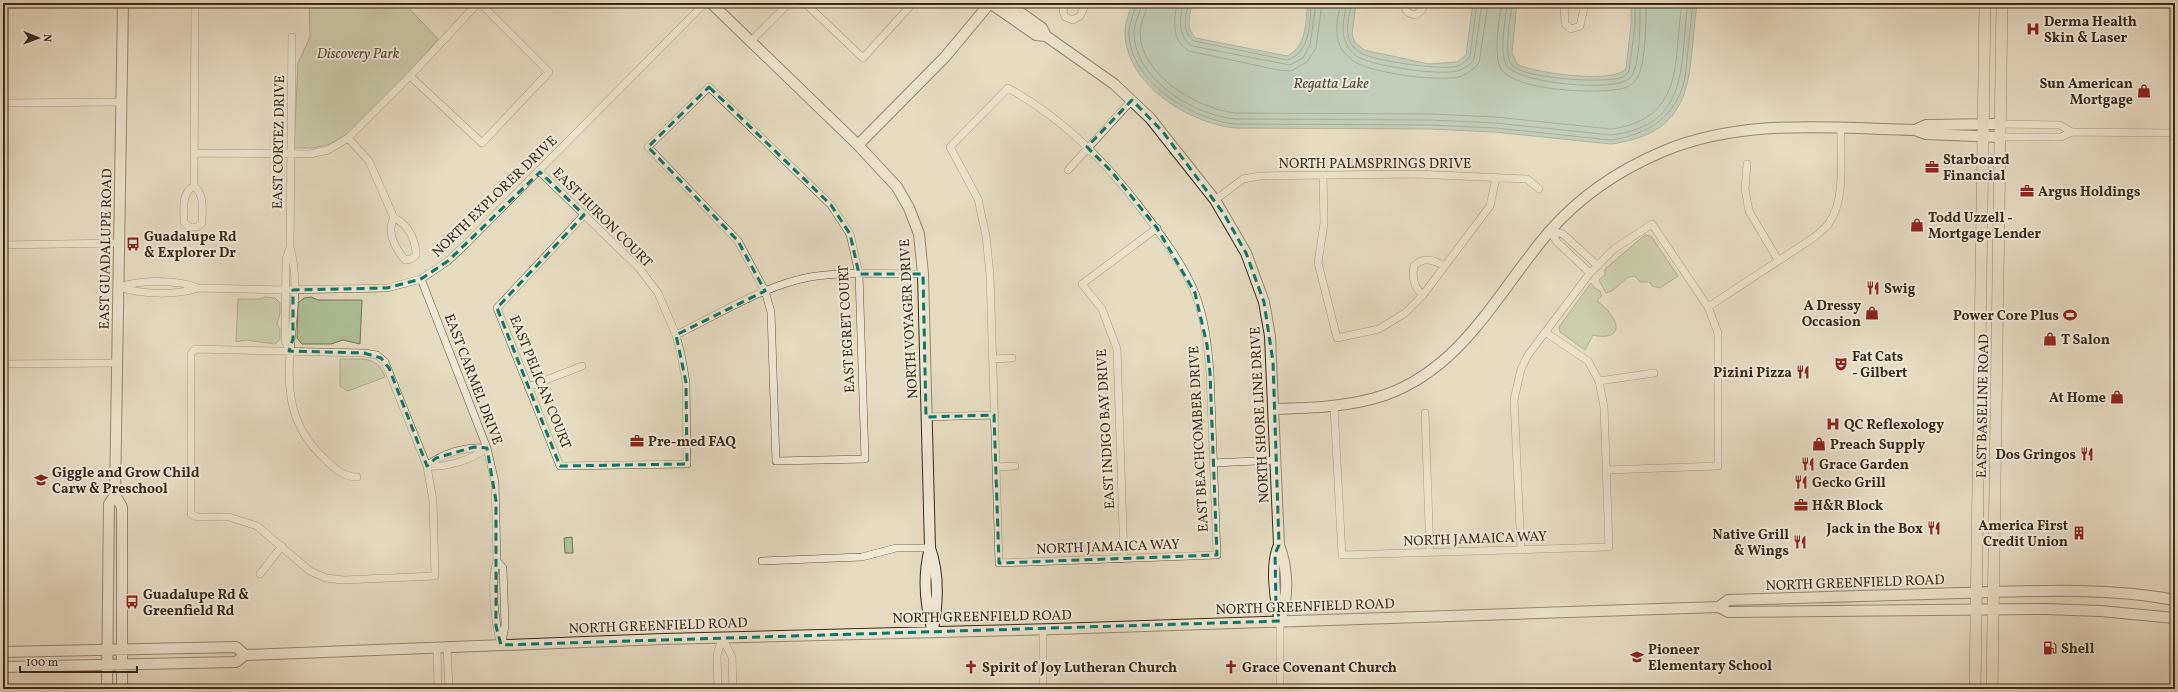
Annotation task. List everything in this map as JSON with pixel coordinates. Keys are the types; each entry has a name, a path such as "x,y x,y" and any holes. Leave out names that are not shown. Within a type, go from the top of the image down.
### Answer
{"main road":[{"name":"EAST GUADALUPE ROAD","path":"122,689 114,666 114,651 122,507 115,495 123,3"},
{"name":"NORTH VOYAGER DRIVE","path":"711,3 858,145 897,187 909,208 919,234 922,274 930,548 936,563 936,610 933,632"},
{"path":"858,145 945,57 990,3 1036,35 1046,36"},
{"path":"1007,3 1042,28 1046,36"},
{"name":"EAST BASELINE ROAD","path":"1975,689 1985,3"},
{"name":"EAST BASELINE ROAD","path":"1992,689 2002,3"},
{"name":"NORTH SHORE LINE DRIVE","path":"1046,36 1114,84 1163,132 1215,200 1246,253 1264,302 1270,336 1279,545 1284,559 1286,605 1280,620"},
{"path":"1983,130 2000,124"},
{"path":"1274,409 1334,407 1359,402 1386,394 1420,377 1444,361 1473,332 1550,231 1579,202 1632,166 1678,146 1715,135 1757,128 1915,130 1926,125 1983,130 2000,137"},
{"path":"1980,336 1997,333"},
{"name":"EAST GUADALUPE ROAD","path":"107,689 114,666 109,504 115,495"},
{"name":"NORTH GREENFIELD ROAD","path":"1719,607 1728,600 1977,592 2094,592 2151,596 2175,600"},
{"path":"1838,597 1843,610"},
{"path":"1773,599 1779,612"},
{"name":"NORTH GREENFIELD ROAD","path":"3,667 114,666 236,662 245,655 722,637 1043,629 1280,620 1719,607 1728,612 1843,610 1897,612 1977,610 2100,611 2175,618"},
{"name":"NORTH GREENFIELD ROAD","path":"4,653 236,647 245,655"}],"street":[{"path":"194,186 195,3"},
{"path":"194,153 310,154 328,150 348,138 410,76 479,3 549,72 482,143 410,76"},
{"name":"NORTH EXPLORER DRIVE","path":"118,286 133,282 187,283 198,288 293,290 388,288 421,279 448,261 540,172 705,3"},
{"path":"751,41 789,3"},
{"path":"805,3 863,58 913,3"},
{"path":"1065,3 1063,11 1065,17 1073,20 1080,16 1086,3"},
{"path":"1250,3 1255,3"},
{"path":"1405,3 1406,11 1409,14 1416,15 1422,10 1424,3"},
{"path":"1564,3 1564,24 1571,29 1580,26 1585,3"},
{"name":"EAST CORTEZ DRIVE","path":"289,351 293,339 293,260 290,247 292,37"},
{"name":"EAST EGRET COURT","path":"710,87 831,205 850,234 860,274 865,459 776,461 771,312 765,291 738,241 648,147 710,87"},
{"name":"EAST BEACHCOMBER DRIVE","path":"993,359 990,275 986,236 978,199 950,147 1008,88 1041,108 1087,147 1111,171 1157,228 1182,268 1195,293 1202,317 1210,373 1217,555"},
{"path":"1068,170 1087,147 1132,100"},
{"path":"3,103 121,102"},
{"path":"2000,124 2060,125 2072,132"},
{"path":"1708,307 1820,232 1834,216 1840,194 1841,128"},
{"path":"2000,137 2061,137 2072,132 2175,133"},
{"path":"348,138 369,161 394,218 403,221 409,229 416,250 416,255 411,259 405,260 399,253 390,232 391,224 394,218"},
{"path":"1746,164 1745,189 1749,211 1778,260"},
{"name":"EAST HURON COURT","path":"540,172 640,268 658,293 676,336 686,382 688,464 560,466"},
{"path":"1324,174 1324,223 1318,263 1337,338 1379,329 1406,313 1445,266 1490,206 1496,178"},
{"name":"NORTH PALMSPRINGS DRIVE","path":"1215,200 1234,184 1252,177 1324,174 1416,174 1527,180 1540,189"},
{"path":"194,186 200,191 202,198 202,222 197,227 189,227 184,222 184,198 188,190 194,186"},
{"name":"EAST PELICAN COURT","path":"560,466 497,308 584,215"},
{"path":"1521,550 1514,400 1521,369 1545,332 1590,273 1614,249 1652,224 1708,307 1718,333 1718,466 1606,470 1604,407 1599,381 1588,360 1545,332"},
{"name":"EAST INDIGO BAY DRIVE","path":"1124,559 1117,350 1102,309 1082,284 1157,228"},
{"path":"1550,231 1563,234 1598,266"},
{"path":"1550,231 1557,242 1590,273"},
{"path":"3,245 119,243"},
{"name":"EAST CORTEZ DRIVE","path":"290,247 286,259 285,340 289,351 290,396 298,425 312,446 332,465 344,475 357,477"},
{"path":"1422,295 1417,291 1414,284 1414,266 1419,261 1426,259 1445,266"},
{"path":"676,336 765,291 810,277 860,274 922,274"},
{"name":"EAST CARMEL DRIVE","path":"421,279 487,448 495,482 497,561 503,568 505,625 502,645"},
{"path":"192,351 289,351 364,353 381,358 389,368 427,466 433,501 434,576 334,580 310,571 266,531 248,521 229,517 197,517 191,514 192,351"},
{"path":"1012,358 993,359 994,416 996,467 1015,466"},
{"path":"3,364 117,363"},
{"path":"528,387 582,366"},
{"path":"1599,381 1654,373"},
{"name":"NORTH JAMAICA WAY","path":"1334,407 1342,555 1609,547 1606,470"},
{"path":"1426,413 1430,552"},
{"path":"926,417 994,416"},
{"path":"427,466 437,467 465,459 478,455 487,448"},
{"path":"1213,463 1276,460"},
{"name":"NORTH JAMAICA WAY","path":"996,467 999,563 1217,555"},
{"path":"260,574 282,546"},
{"path":"762,561 862,557 896,548 930,548"},
{"path":"1280,620 1280,689"},
{"path":"1043,629 1043,689"},
{"path":"718,689 717,656 722,637"},
{"path":"722,637 732,657 732,689"},
{"path":"447,647 449,689"},
{"path":"437,648 438,689"}],"highlighted area":[{"path":"709,87 831,205 850,234 859,274 923,274 926,417 994,415 999,563 1217,555 1210,373 1207,345 1195,293 1157,228 1111,171 1087,147 1132,100 1163,132 1224,214 1246,253 1264,302 1273,362 1279,545 1275,554 1276,605 1280,621 501,645 496,626 496,501 487,448 474,447 436,458 427,466 389,368 381,358 364,353 289,351 293,339 293,290 387,288 421,279 448,261 540,172 584,215 497,308 560,466 687,464 686,382 676,335 765,291 738,241 648,147"}],"green space":[{"name":"Discovery Park","path":"309,3 404,3 438,39 408,74 349,133 330,144 313,148 294,148 298,63 310,37"},
{"path":"1645,235 1651,236 1678,276 1660,288 1652,286 1650,282 1640,282 1635,276 1628,277 1612,291 1606,293 1599,280 1605,275 1605,269"},
{"path":"1591,283 1600,291 1602,296 1598,299 1598,302 1614,319 1616,330 1613,334 1607,336 1593,335 1585,350 1560,332 1559,327"},
{"path":"265,297 275,298 280,303 280,313 277,324 280,329 280,339 275,344 246,340 236,342 238,299 260,299"},
{"path":"311,297 318,300 362,300 360,344 343,340 331,344 302,344 297,338 298,303 304,298"},
{"path":"340,359 361,359 373,361 382,370 385,377 348,391 340,386"},
{"path":"572,537 573,553 565,553 564,538"}],"water":[{"name":"Regatta Lake","path":"1133,3 1192,3 1189,26 1196,38 1287,56 1294,52 1302,41 1308,3 1356,3 1352,35 1355,42 1364,50 1429,64 1457,62 1466,55 1473,3 1517,3 1512,53 1517,64 1539,71 1573,76 1606,76 1626,69 1631,25 1631,3 1697,4 1689,75 1684,95 1675,112 1661,127 1640,137 1611,144 1494,132 1430,129 1235,128 1217,125 1180,109 1163,98 1148,85 1136,69 1128,52 1125,33"}],"place":[{"name":"Derma Health Skin & Laser","path":"2033,29"},
{"name":"Sun American Mortgage","path":"2144,91"},
{"name":"Starboard Financial","path":"1932,167"},
{"name":"Argus Holdings","path":"2027,191"},
{"name":"Todd Uzzell - Mortgage Lender","path":"1917,225"},
{"name":"Guadalupe Rd & Explorer Dr","path":"133,244"},
{"name":"Swig","path":"1873,288"},
{"name":"A Dressy Occasion","path":"1872,313"},
{"name":"Power Core Plus","path":"2070,315"},
{"name":"T Salon","path":"2050,339"},
{"name":"Fat Cats - Gilbert","path":"1841,364"},
{"name":"Pizini Pizza","path":"1803,372"},
{"name":"At Home","path":"2117,397"},
{"name":"QC Reflexology","path":"1833,424"},
{"name":"Pre-med FAQ","path":"637,441"},
{"name":"Preach Supply","path":"1819,444"},
{"name":"Dos Gringos","path":"2087,454"},
{"name":"Grace Garden","path":"1808,464"},
{"name":"Giggle and Grow Child Carw & Preschool","path":"41,480"},
{"name":"Gecko Grill","path":"1801,482"},
{"name":"H&R Block","path":"1801,505"},
{"name":"Jack in the Box","path":"1934,528"},
{"name":"America First Credit Union","path":"2079,533"},
{"name":"Native Grill & Wings","path":"1800,542"},
{"name":"Guadalupe Rd & Greenfield Rd","path":"132,602"},
{"name":"Shell","path":"2050,648"},
{"name":"Pioneer Elementary School","path":"1637,657"},
{"name":"Spirit of Joy Lutheran Church","path":"971,667"},
{"name":"Grace Covenant Church","path":"1231,667"}]}
